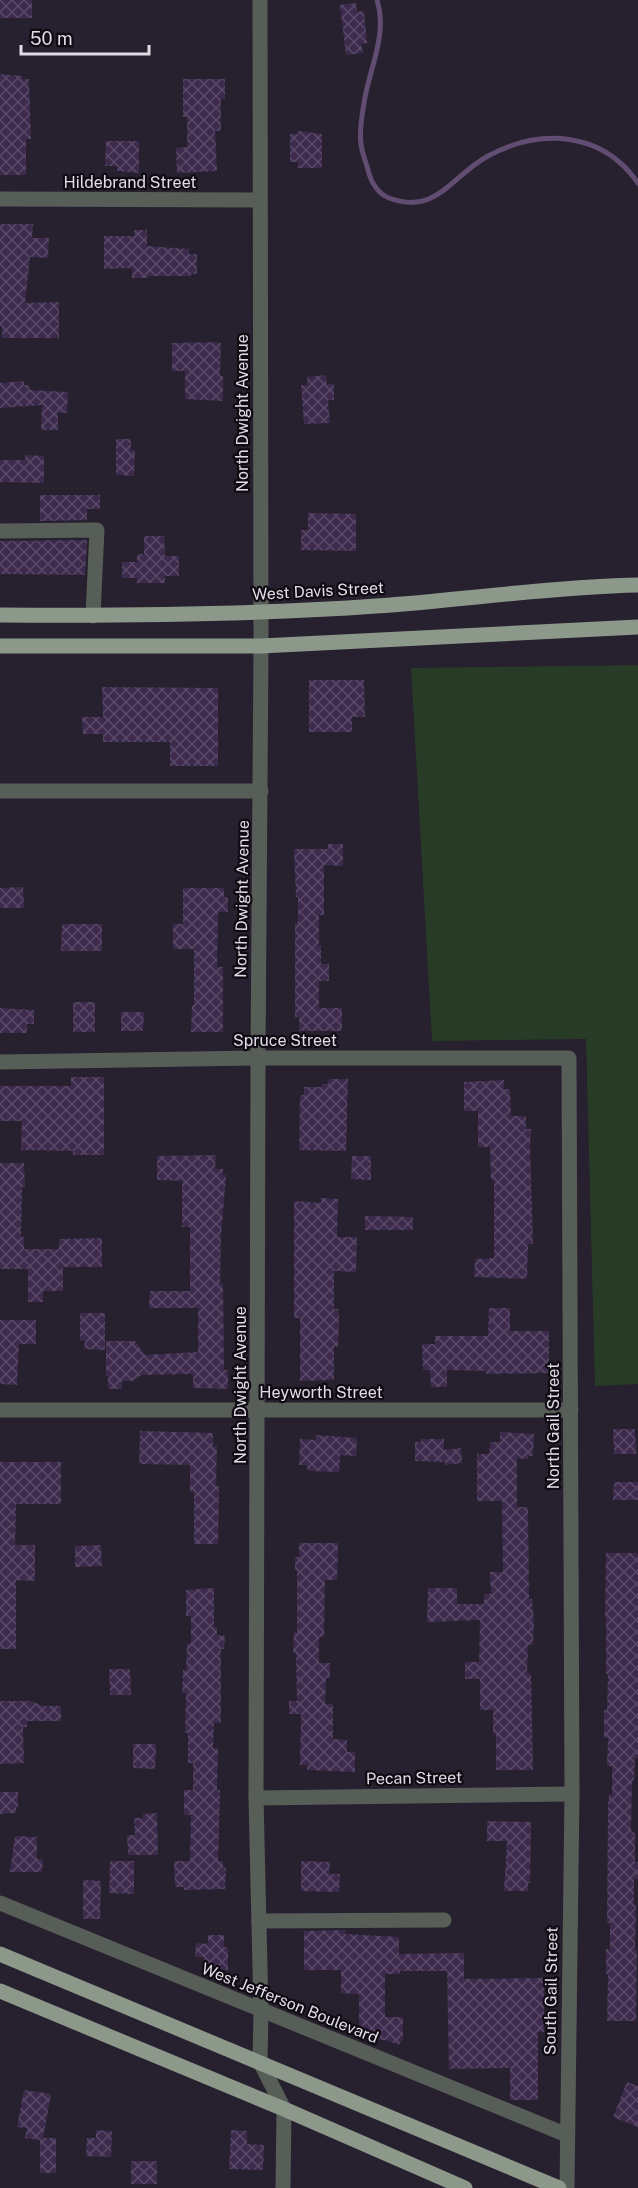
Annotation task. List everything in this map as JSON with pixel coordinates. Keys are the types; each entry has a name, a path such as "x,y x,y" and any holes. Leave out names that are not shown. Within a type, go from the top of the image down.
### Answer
{"main road":[{"name":"West Davis Street","path":"0,615 260,613 379,606 638,585"},
{"path":"0,646 261,646 638,627"},
{"path":"0,1954 559,2188"},
{"path":"0,1991 284,2109 465,2188"}],"street":[{"name":"North Dwight Avenue","path":"260,0 261,791 256,1798 260,1921 260,2062"},
{"name":"Hildebrand Street","path":"0,199 260,200"},
{"path":"0,531 97,530 93,616"},
{"path":"0,791 261,791"},
{"name":"Spruce Street","path":"0,1062 258,1058 569,1058"},
{"name":"North Gail Street","path":"569,1058 572,1794"},
{"name":"Heyworth Street","path":"0,1410 571,1410"},
{"name":"Pecan Street","path":"256,1798 572,1794"},
{"name":"South Gail Street","path":"567,2188 572,1794"},
{"name":"West Jefferson Boulevard","path":"0,1903 567,2135"},
{"path":"260,1921 444,1920"},
{"path":"260,2062 284,2109 283,2188"}],"green space":[{"path":"638,665 638,1384 595,1386 586,1039 432,1041 411,668"}],"building":[{"path":"0,0 32,0 32,18 0,18"},
{"path":"356,3 357,12 364,11 367,43 361,44 363,53 346,55 340,5"},
{"path":"0,74 29,79 31,139 26,139 26,175 0,175"},
{"path":"183,79 225,79 225,99 221,99 221,131 215,131 217,171 177,173 176,148 187,147 187,117 183,117"},
{"path":"298,131 322,134 322,168 298,168 298,162 290,162 290,134 298,134"},
{"path":"106,141 139,141 139,173 117,171 117,166 105,166"},
{"path":"0,224 33,224 32,238 49,238 48,258 30,257 25,303 59,302 59,338 2,338"},
{"path":"134,230 147,230 147,246 189,249 189,254 197,254 197,274 132,278 132,268 104,269 104,236 134,236"},
{"path":"172,343 221,343 220,376 223,376 223,401 185,399 185,371 172,371"},
{"path":"326,375 327,384 334,384 334,400 328,400 330,423 304,424 301,385 307,385 307,377"},
{"path":"24,381 24,385 29,385 30,390 68,392 67,413 58,413 58,430 41,430 42,405 0,408 0,383"},
{"path":"116,439 131,439 131,450 135,450 134,476 116,475"},
{"path":"25,455 44,456 44,483 0,482 0,460 25,460"},
{"path":"40,495 100,495 100,509 87,509 87,520 40,521"},
{"path":"308,513 356,514 356,551 301,550 301,530 308,530"},
{"path":"144,536 164,536 165,556 179,556 179,576 165,576 165,583 137,583 137,578 122,578 122,562 137,562 137,554 144,554"},
{"path":"87,540 85,575 0,574 0,541"},
{"path":"309,680 364,680 365,717 352,717 352,732 309,732"},
{"path":"102,687 218,688 218,766 170,766 170,742 103,742 103,734 83,734 82,717 103,717"},
{"path":"328,844 343,844 343,866 324,865 324,915 319,915 319,945 321,945 321,964 329,964 329,981 319,981 319,1008 342,1008 342,1031 299,1031 299,1017 295,1017 295,923 298,923 298,897 296,897 294,849 328,849"},
{"path":"23,887 24,908 0,908 0,888"},
{"path":"183,888 224,888 224,897 228,898 228,912 218,912 217,967 223,967 223,1032 191,1032 192,1005 194,1005 194,949 173,949 173,924 183,924"},
{"path":"62,924 102,924 102,951 61,951"},
{"path":"73,1002 95,1002 95,1032 73,1032"},
{"path":"0,1008 34,1010 34,1024 27,1024 27,1033 0,1033"},
{"path":"121,1012 144,1012 143,1031 121,1031"},
{"path":"71,1077 104,1077 104,1155 73,1155 73,1151 21,1150 22,1121 0,1121 0,1086 71,1086"},
{"path":"329,1079 348,1079 346,1151 299,1150 300,1095 304,1095 304,1087 322,1087 322,1084 328,1084"},
{"path":"504,1080 504,1089 510,1089 511,1116 526,1116 526,1129 531,1129 533,1244 528,1244 527,1279 474,1277 475,1259 494,1258 494,1180 491,1180 490,1147 478,1147 478,1111 464,1111 464,1082"},
{"path":"216,1155 215,1169 223,1169 223,1175 226,1175 220,1284 223,1284 224,1370 228,1370 228,1389 193,1388 193,1374 142,1375 132,1381 122,1381 122,1389 108,1389 106,1341 135,1341 145,1355 198,1352 198,1308 149,1308 150,1291 190,1291 190,1227 182,1227 182,1181 157,1180 157,1156"},
{"path":"352,1156 371,1156 371,1180 351,1179"},
{"path":"0,1163 24,1163 25,1187 22,1187 21,1237 24,1237 24,1249 59,1249 59,1239 102,1238 102,1267 63,1267 63,1291 43,1291 43,1302 28,1302 28,1269 0,1269"},
{"path":"321,1198 338,1199 337,1237 357,1237 356,1272 334,1271 334,1309 338,1309 339,1318 338,1347 334,1346 334,1380 300,1381 300,1318 294,1318 294,1201 321,1203"},
{"path":"365,1216 413,1217 413,1230 365,1230"},
{"path":"489,1308 510,1308 510,1331 549,1331 549,1373 486,1374 486,1371 447,1370 447,1387 431,1387 430,1370 423,1370 422,1344 435,1344 435,1336 488,1336"},
{"path":"80,1313 105,1313 105,1350 84,1349 85,1341 80,1340"},
{"path":"0,1320 36,1320 36,1344 19,1344 17,1385 0,1384"},
{"path":"613,1429 635,1429 636,1454 614,1454"},
{"path":"140,1431 213,1433 213,1446 217,1446 216,1486 219,1486 218,1544 194,1544 194,1492 190,1492 190,1465 139,1464"},
{"path":"500,1432 534,1434 533,1456 529,1456 528,1459 517,1458 517,1507 528,1507 529,1599 532,1599 534,1622 533,1645 528,1645 527,1673 531,1674 533,1770 496,1770 493,1710 480,1710 480,1679 465,1679 465,1662 479,1662 480,1620 427,1622 428,1588 457,1588 457,1604 484,1604 484,1594 491,1594 490,1572 503,1572 502,1501 477,1501 477,1454 489,1454 490,1442 500,1442"},
{"path":"316,1435 357,1438 356,1456 340,1455 339,1472 308,1471 306,1465 299,1465 300,1439 316,1440"},
{"path":"421,1439 444,1439 444,1450 461,1448 462,1463 445,1465 445,1462 415,1461 415,1442 421,1442"},
{"path":"0,1462 61,1462 61,1504 16,1504 15,1545 35,1545 35,1581 16,1580 16,1649 0,1649"},
{"path":"614,1482 638,1482 638,1500 613,1500"},
{"path":"299,1543 338,1543 337,1580 325,1580 324,1637 319,1637 319,1663 330,1663 330,1678 326,1678 325,1704 333,1704 333,1739 347,1740 347,1752 355,1752 355,1772 307,1770 307,1765 300,1765 301,1714 289,1714 289,1701 297,1701 296,1653 293,1653 294,1632 297,1632 295,1557 299,1557"},
{"path":"101,1545 102,1566 75,1567 75,1546"},
{"path":"606,1553 637,1553 638,1557 638,1758 635,1758 634,1781 632,1781 631,1829 635,1833 635,1862 638,1862 638,1879 634,1879 635,1950 637,1950 636,2021 607,2021 606,1949 610,1949 610,1923 607,1923 608,1806 609,1794 612,1795 612,1766 607,1766 608,1738 604,1738 608,1674 606,1674 605,1618"},
{"path":"214,1588 214,1627 217,1627 217,1635 225,1636 224,1649 221,1649 221,1723 214,1723 213,1748 218,1748 217,1790 220,1790 218,1861 223,1861 223,1868 226,1868 225,1889 184,1890 184,1887 175,1887 174,1861 190,1861 191,1815 184,1815 184,1790 193,1790 193,1763 188,1763 188,1733 185,1733 186,1693 182,1693 187,1643 191,1644 191,1616 186,1616 186,1590"},
{"path":"109,1669 130,1669 131,1695 110,1695"},
{"path":"0,1701 30,1701 43,1706 61,1706 61,1721 27,1721 27,1727 23,1727 24,1763 0,1764"},
{"path":"133,1744 156,1744 155,1769 133,1768"},
{"path":"0,1792 18,1792 16,1813 0,1814"},
{"path":"157,1813 158,1855 128,1855 127,1835 135,1835 134,1818 143,1818 143,1814"},
{"path":"487,1821 531,1822 528,1891 504,1891 507,1841 487,1841"},
{"path":"15,1836 37,1837 37,1859 43,1859 42,1872 10,1872"},
{"path":"110,1861 134,1861 134,1894 109,1893"},
{"path":"301,1861 330,1862 329,1874 340,1874 339,1892 301,1891"},
{"path":"83,1880 101,1881 100,1919 83,1919"},
{"path":"345,1930 345,1934 399,1937 399,1954 464,1953 464,1979 544,1978 544,2032 538,2032 538,2100 510,2100 510,2068 449,2069 447,1971 400,1971 400,1974 385,1974 385,2017 403,2017 403,2039 399,2045 385,2040 370,2040 370,2033 359,2033 359,1994 341,1993 341,1970 304,1970 304,1931"},
{"path":"208,1935 224,1935 224,1947 228,1947 228,1970 203,1969 204,1957 195,1957 196,1943 208,1944"},
{"path":"627,2082 638,2086 638,2127 613,2117"},
{"path":"24,2090 51,2094 43,2138 56,2138 56,2173 40,2173 40,2140 25,2138 27,2128 17,2127"},
{"path":"96,2130 112,2131 111,2157 86,2156 87,2138 96,2138"},
{"path":"231,2130 247,2131 247,2144 264,2145 263,2170 229,2169"},
{"path":"131,2161 157,2161 157,2184 131,2184"}],"waterway":[{"path":"377,0 380,13 379,39 366,90 360,139 371,179 375,187 385,196 406,202 420,202 432,198 488,156 528,141 549,139 588,144 607,153 638,183"}]}
